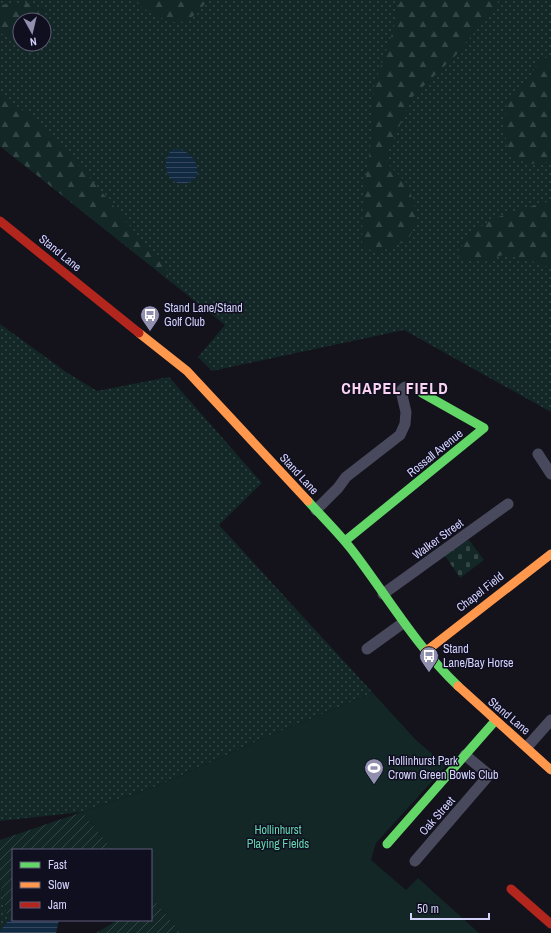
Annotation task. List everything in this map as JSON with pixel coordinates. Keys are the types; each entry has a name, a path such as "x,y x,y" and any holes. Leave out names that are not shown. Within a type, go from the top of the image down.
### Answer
{"street":[{"name":"Stand Lane","path":"0,221 187,371 345,541 425,652 466,694 551,770"},
{"path":"316,510 338,488 346,477 400,435 405,424 406,412 401,391 405,387"},
{"name":"Rossall Avenue","path":"345,541 484,428 422,393"},
{"path":"538,454 551,474"},
{"name":"Walker Street","path":"383,594 508,504"},
{"name":"Chapel Field","path":"425,652 551,554"},
{"path":"367,649 404,623"},
{"path":"527,747 551,720"},
{"path":"387,844 495,721"},
{"name":"Oak Street","path":"415,861 489,775 465,755"},
{"path":"511,889 551,924"}],"green space":[{"path":"0,0 551,0 551,412 404,330 212,371 198,357 225,325 0,146"},
{"path":"137,0 209,0 187,22 170,22 149,12 137,3"},
{"path":"400,0 498,1 497,6 456,55 413,96 386,156 387,163 408,185 415,208 416,223 409,238 394,247 377,252 368,249 362,243 363,195 370,151 374,86 393,31"},
{"path":"9,3 29,3 44,9 45,12 12,12 12,37 0,33 0,6"},
{"path":"551,57 551,162 529,164 513,158 507,146 504,124 507,104 525,85 540,59"},
{"path":"0,93 31,117 86,173 168,272 168,279 0,146"},
{"path":"551,201 551,268 505,254 485,261 459,259 458,251 475,231 485,224 517,210"},
{"path":"0,324 66,372 97,391 169,377 262,483 219,525 373,693 269,736 157,786 82,812 0,821"},
{"path":"465,539 467,541 469,540 484,560 460,578 444,554"},
{"name":"Hollinhurst Playing Fields","path":"373,693 416,740 446,766 376,843 371,860 406,890 418,878 479,933 181,933 152,897 152,849 112,849 82,812 157,786 269,736"},
{"path":"82,812 112,849 12,849 12,919 8,921 0,881 0,840"},
{"path":"0,881 8,921 0,931"},
{"path":"152,897 181,933 96,933 116,921 152,921"}],"water":[{"path":"171,150 183,150 190,155 197,166 197,176 190,182 184,184 177,183 172,179 168,174 166,167 167,159"},
{"path":"12,919 12,921 59,921 56,933 0,933 8,921"}],"traffic: fast":[{"path":"345,541 484,428 422,393"},
{"path":"308,501 350,547 416,639 458,686"},
{"path":"387,844 495,721"}],"traffic: slow":[{"path":"139,333 187,371 308,501"},
{"path":"425,652 551,554"},
{"path":"458,686 551,770"}],"traffic: jam":[{"path":"0,221 139,333"},
{"path":"511,889 551,924"}],"place":[{"name":"Stand Lane/Stand Golf Club","path":"150,332"},
{"name":"Stand Lane/Bay Horse","path":"429,673"},
{"name":"Hollinhurst Park Crown Green Bowls Club","path":"374,785"}],"district":[{"name":"CHAPEL FIELD","path":"395,388"}]}
